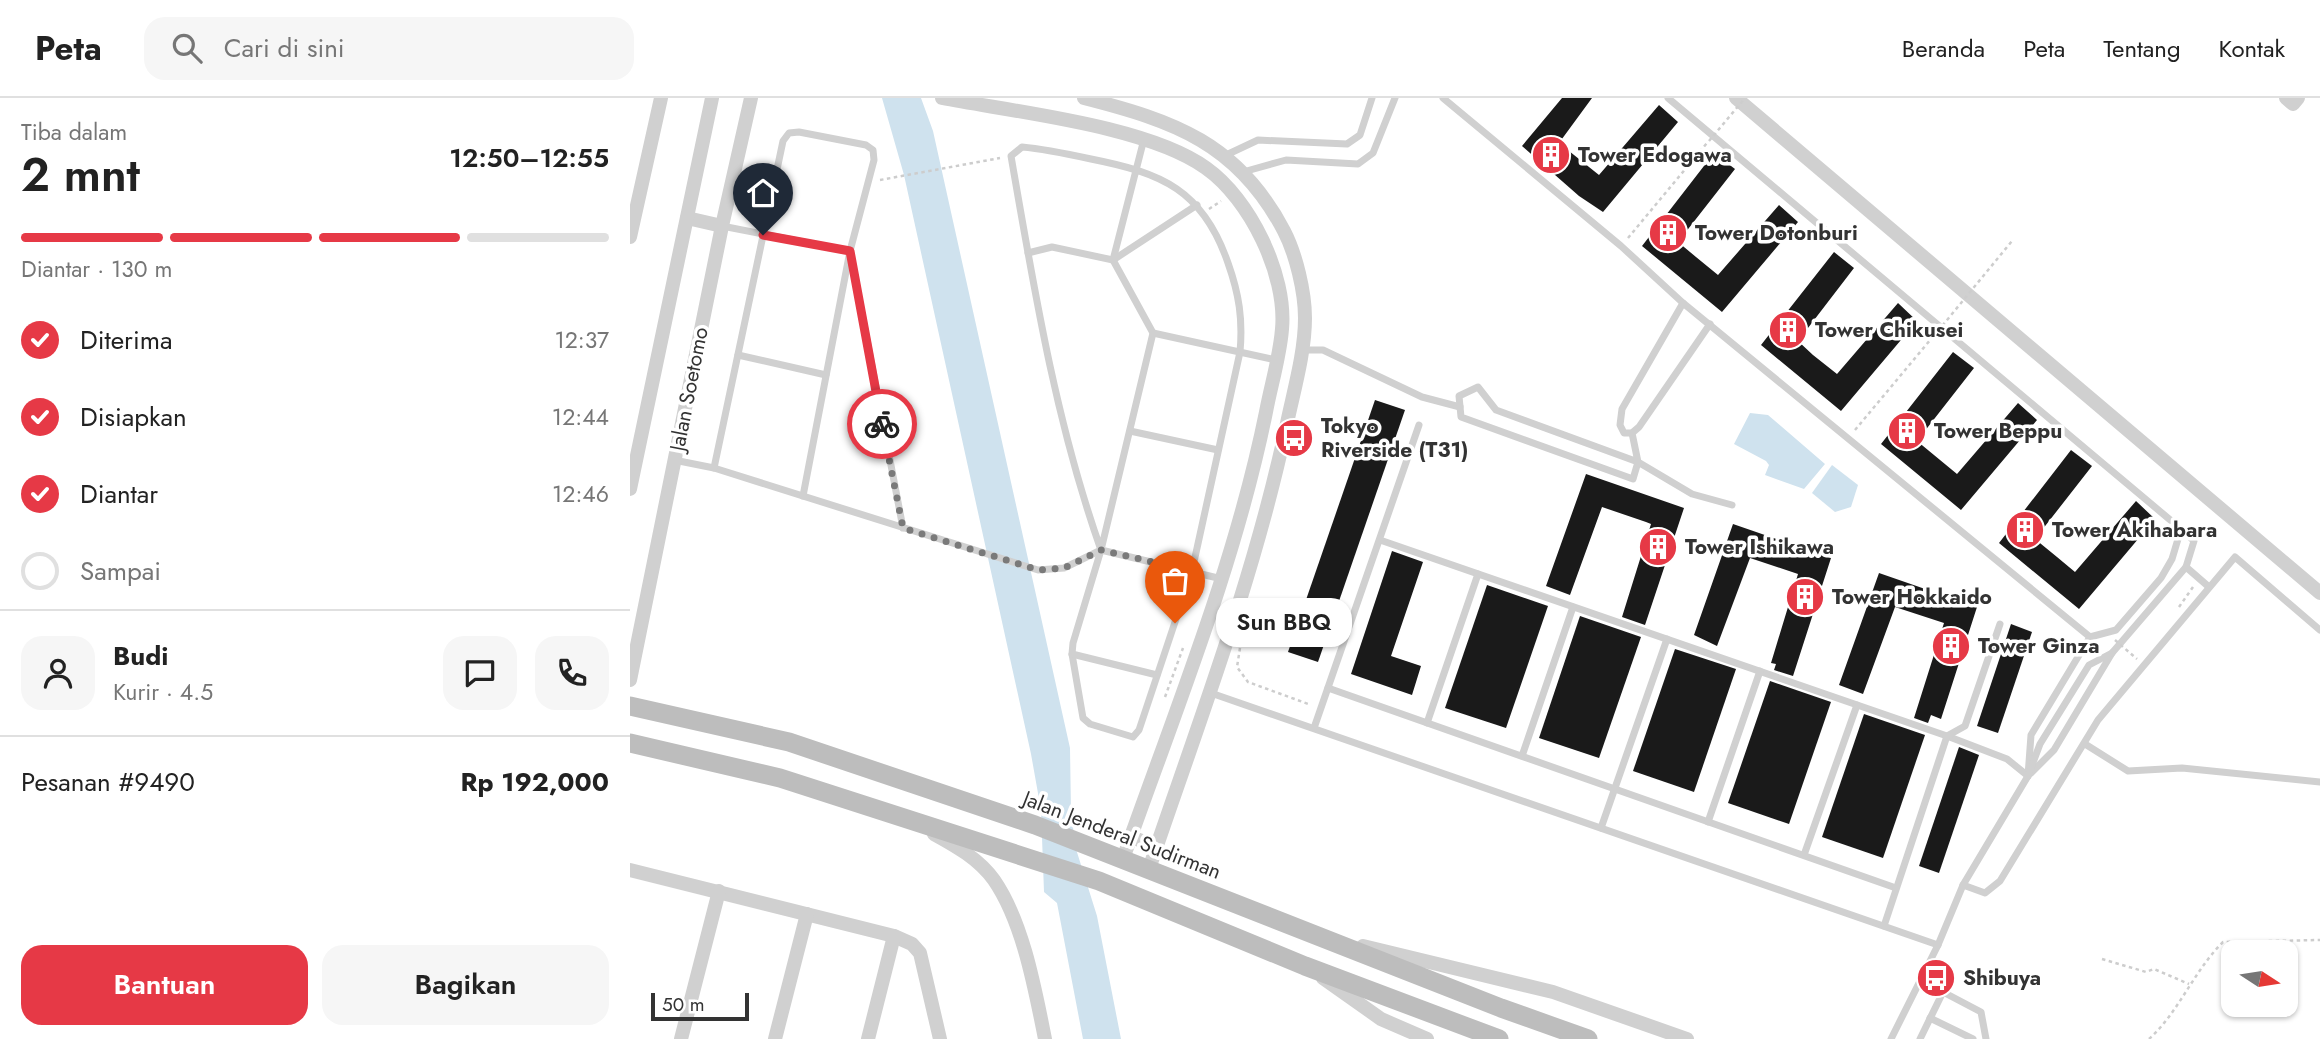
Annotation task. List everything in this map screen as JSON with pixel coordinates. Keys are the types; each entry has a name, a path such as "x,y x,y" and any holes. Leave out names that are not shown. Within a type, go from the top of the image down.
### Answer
{"main road":[{"name":"Jalan Jenderal Sudirman","path":"630,706 789,742 1035,825 1588,1039"},
{"path":"630,743 780,778 1100,881 1305,965 1499,1039"}],"street":[{"path":"630,237 661,98"},
{"name":"Jalan Soetomo","path":"630,489 636,434 712,98"},
{"name":"Jalan Soetomo","path":"630,680 722,226 751,98"},
{"path":"942,98 1144,138 1205,167 1228,188 1271,256 1281,296 1283,328 1250,490 1222,579 1123,859"},
{"path":"1084,98 1154,116 1193,135 1242,172 1262,194 1286,233 1299,279 1305,318 1301,351 1273,486 1149,869"},
{"path":"1736,98 2320,593"},
{"path":"2286,98 2293,104 2298,98"},
{"path":"1205,167 1224,156"},
{"path":"1228,188 1242,172"},
{"path":"687,218 722,226"},
{"path":"910,820 966,852 993,880 1009,911 1033,979 1045,1039"},
{"path":"1130,836 1156,846"},
{"path":"630,870 894,936 912,944 920,953 940,1039"},
{"path":"681,1039 719,891"},
{"path":"775,1039 807,914"},
{"path":"1318,935 1553,992 1686,1039"},
{"path":"868,1039 894,936"},
{"path":"1305,965 1381,1019 1427,1039"}],"lane":[{"path":"1224,156 1258,140 1348,144 1360,135 1372,98"},
{"path":"1242,172 1286,160 1358,164 1373,153 1395,98"},
{"path":"1443,98 1621,246 1683,303 1850,437 2090,637"},
{"path":"1668,98 2194,541 2186,567 2112,653 2054,750 2028,776"},
{"path":"714,468 783,141 789,133 866,145 873,150 874,160 850,251 803,496"},
{"path":"1101,550 1071,458 1028,253 1011,156 1022,147 1138,169 1176,187 1204,212 1222,246 1239,296 1242,326 1240,352 1192,571 1139,730 1133,737 1090,724 1083,718 1072,654 1101,550 1153,333 1113,260 1138,169 1144,138"},
{"path":"1028,253 1052,247 1113,260 1197,205"},
{"path":"722,226 850,251"},
{"path":"850,251 903,528"},
{"path":"1632,433 1624,433 1620,425 1622,409 1683,303"},
{"path":"1710,324 1632,433 1638,462 1633,479 1461,417 1460,396 1478,387 1496,410 1638,462 1692,494 1732,506"},
{"path":"1153,333 1276,360"},
{"path":"1301,351 1323,350 1422,397 1460,407"},
{"path":"738,355 826,375"},
{"path":"1314,729 1419,425"},
{"path":"1130,431 1218,450"},
{"path":"674,460 714,468 1038,570 1064,568 1101,550 1222,579"},
{"path":"2028,776 2031,735 2090,637 2116,630 2161,578 2172,559 2181,530"},
{"path":"1380,540 1947,736 2007,759 2028,776"},
{"path":"1964,885 1985,893 2000,881 2098,720 2235,557 2320,630"},
{"path":"2186,567 2209,587"},
{"path":"1427,723 1478,574"},
{"path":"1522,756 1573,607"},
{"path":"1884,926 1947,736 1965,726 2000,624"},
{"path":"1601,828 1667,639"},
{"path":"1891,1039 1938,945 1964,885 2028,776 2040,744 2089,665 2112,653"},
{"path":"1072,654 1157,675"},
{"path":"1708,822 1760,671"},
{"path":"1328,688 1896,888"},
{"path":"1208,692 1938,945"},
{"path":"1804,855 1857,705"},
{"path":"2085,744 2128,771 2182,768 2320,782"},
{"path":"1920,1039 1943,992 1981,1012 1986,1039"},
{"path":"1930,1018 1973,1039"}],"path":[{"path":"1621,246 1745,98"},
{"path":"869,182 1011,156"},
{"path":"1204,212 1228,188"},
{"path":"1850,437 2012,242"},
{"path":"2115,640 2137,659"},
{"path":"1241,642 1237,667 1248,682 1307,705 1322,707"},
{"path":"2149,1039 2202,963 2223,942 2320,940"},
{"path":"2102,960 2146,972 2154,969 2189,984"}],"water":[{"path":"882,98 921,98 933,131 1070,748 1071,813 1076,849 1097,916 1121,1039 1083,1039 1057,903 1044,892 1041,810 1031,754 904,175"},
{"path":"1750,413 1768,415 1825,464 1804,489 1765,475 1769,465 1766,461 1734,444"},
{"path":"1832,465 1858,485 1851,507 1835,512 1812,493"}],"building":[{"name":"Tower Edogawa","path":"1562,98 1592,98 1559,143 1599,175 1659,105 1678,122 1603,212 1579,196 1522,146"},
{"name":"Tower Dotonburi","path":"1714,153 1735,169 1678,242 1696,257 1718,275 1779,205 1798,222 1722,312 1642,246"},
{"name":"Tower Chikusei","path":"1834,252 1854,268 1798,341 1813,355 1837,374 1898,303 1917,321 1841,411 1761,345"},
{"name":"Tower Beppu","path":"1953,352 1974,368 1917,441 1957,474 2018,403 2037,420 1961,510 1881,444"},
{"path":"1375,400 1405,410 1318,662 1288,652"},
{"name":"Tower Akihabara","path":"2071,450 2092,466 2035,539 2075,572 2136,501 2155,519 2079,609 1999,543"},
{"name":"Tower Ishikawa","path":"1586,474 1684,508 1645,625 1622,617 1651,524 1646,522 1602,507 1570,595 1546,586"},
{"name":"Tower Hokkaido","path":"1733,524 1831,558 1793,676 1774,670 1776,664 1771,663 1798,574 1750,558 1717,646 1694,635"},
{"path":"1392,551 1423,562 1391,656 1421,666 1412,695 1351,674"},
{"name":"Tower Ginza","path":"1879,573 1977,607 1941,719 1931,715 1928,723 1914,718 1944,623 1895,607 1863,694 1839,685"},
{"path":"1487,585 1548,606 1506,728 1445,708"},
{"path":"1580,616 1641,637 1599,758 1539,738"},
{"path":"2011,624 2032,632 1998,733 1977,726"},
{"path":"1675,649 1736,669 1694,792 1633,771"},
{"path":"1770,681 1831,702 1789,824 1728,803"},
{"path":"1864,714 1925,735 1883,858 1822,837"},
{"path":"1959,747 1979,755 1939,873 1919,866"}],"way so far":[{"path":"882,424 903,528 1038,570 1064,568 1101,550 1192,571 1175,623"}],"place":[{"name":"Tower Edogawa","path":"1551,155"},
{"name":"Tower Dotonburi","path":"1668,233"},
{"name":"Tower Chikusei","path":"1788,330"},
{"name":"Tower Beppu","path":"1907,431"},
{"name":"Tokyo Riverside (T31)","path":"1294,438"},
{"name":"Tower Akihabara","path":"2025,530"},
{"name":"Tower Ishikawa","path":"1658,547"},
{"name":"Tower Hokkaido","path":"1805,597"},
{"name":"Sun BBQ","path":"1175,623"},
{"name":"Tower Ginza","path":"1951,646"},
{"name":"Shibuya","path":"1936,978"}],"route":[{"path":"763,235 850,251 882,424"}]}
